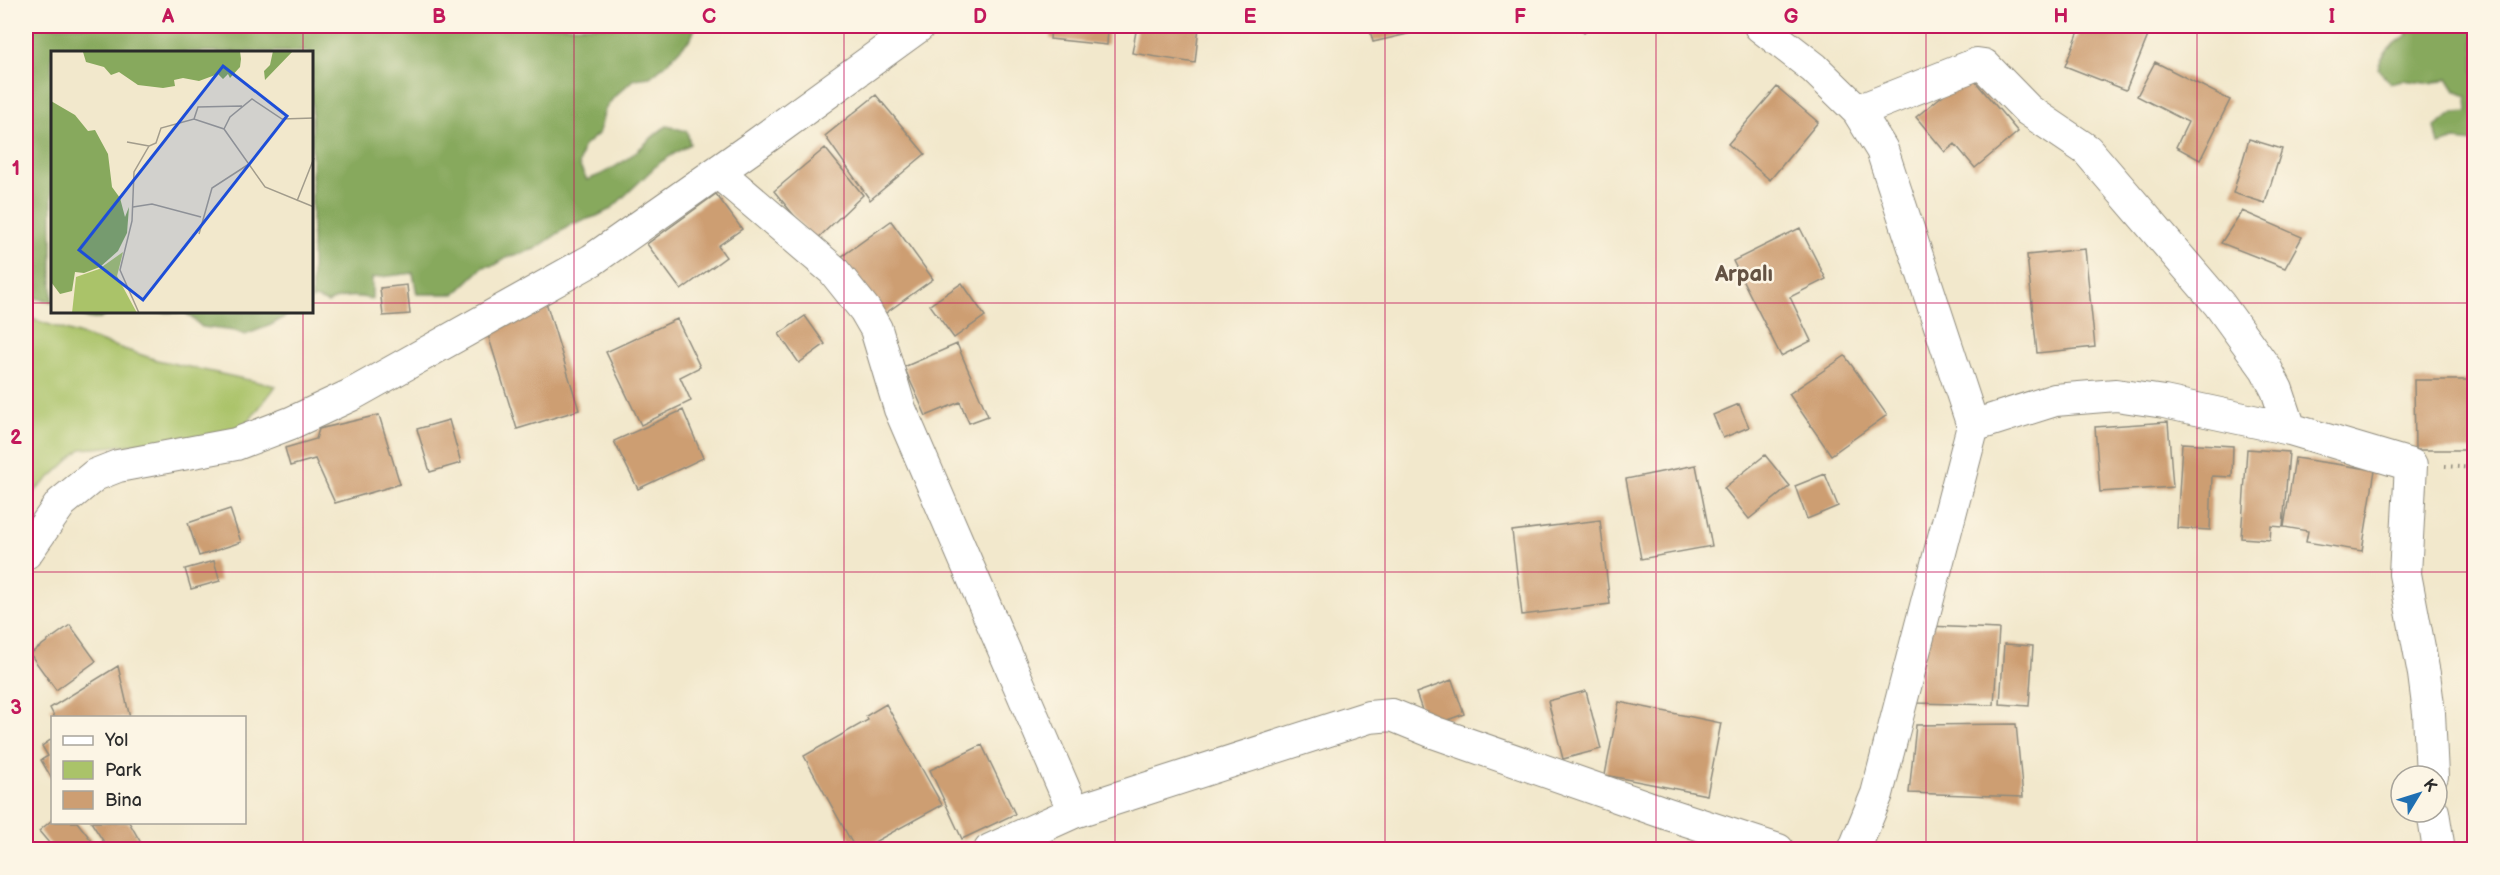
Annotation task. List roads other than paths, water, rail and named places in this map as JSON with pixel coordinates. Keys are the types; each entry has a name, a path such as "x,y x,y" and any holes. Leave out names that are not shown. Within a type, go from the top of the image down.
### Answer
{"street":[{"path":"26,553 61,503 95,475 118,466 236,444 291,423 351,395 592,261 919,26"},
{"path":"1760,26 1814,68 1858,111 1882,150 1973,426 1877,794 1854,849"},
{"path":"1858,111 1977,64 1984,65 2028,110 2087,150 2219,304 2266,369 2277,390 2290,429"},
{"path":"718,172 833,270 866,309 876,329 904,420 1074,813"},
{"path":"1973,426 2055,400 2116,394 2290,429 2411,465 2405,574 2424,674 2431,764"},
{"path":"990,849 1074,813 1369,717 1392,716 1668,814 1778,849"},
{"path":"2435,824 2439,849"}],"district":[{"name":"Arpalı","path":"1744,273"}]}
